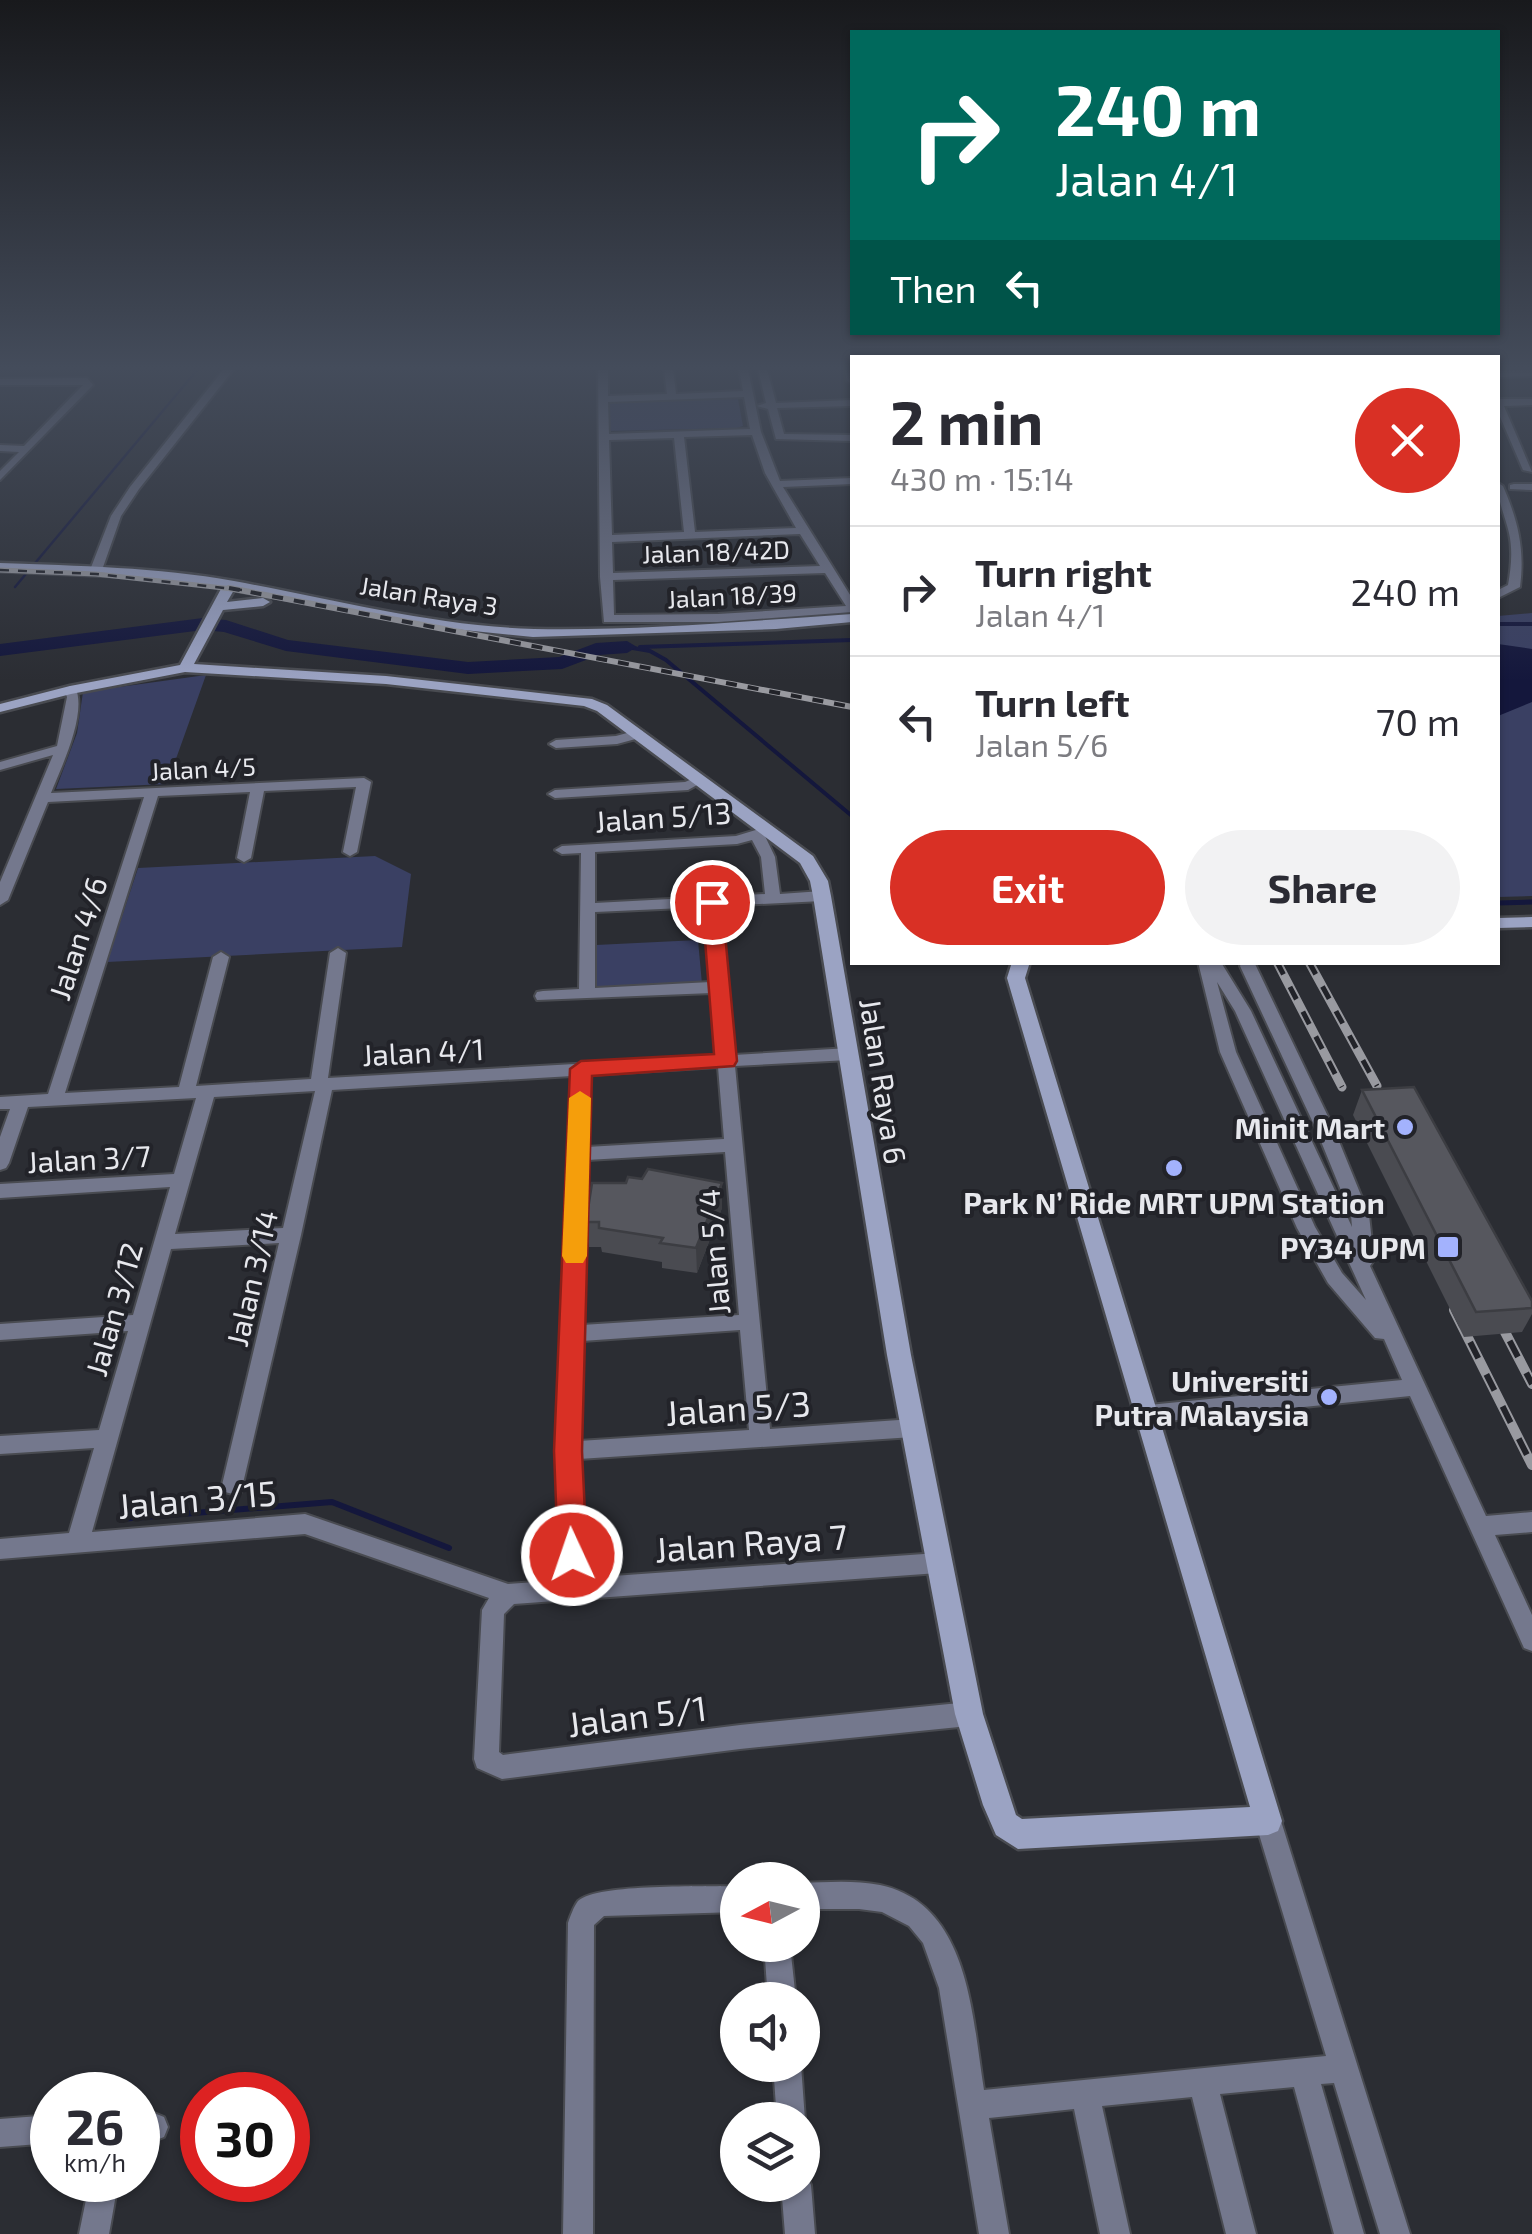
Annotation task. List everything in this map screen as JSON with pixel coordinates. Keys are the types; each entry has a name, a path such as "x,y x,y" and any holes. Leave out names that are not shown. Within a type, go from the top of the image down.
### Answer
{"street":[{"path":"96,570 116,516 145,473"},
{"path":"604,473 606,577"},
{"path":"683,473 690,536"},
{"path":"773,473 850,615"},
{"path":"1500,482 1530,474"},
{"path":"778,484 850,481"},
{"path":"1514,487 1532,487"},
{"path":"1500,488 1518,542 1514,587"},
{"path":"605,539 803,531"},
{"name":"Jalan Raya 3","path":"0,567 236,602 263,602 422,633 517,640 850,617"},
{"name":"Jalan 18/42D","path":"606,577 827,569"},
{"name":"Jalan Raya 3","path":"0,576 96,570 221,600 534,633 850,617"},
{"name":"Jalan 18/39","path":"606,577 606,616 613,622 798,615 850,617"},
{"path":"1500,593 1514,587 1528,588"},
{"path":"190,660 221,600"},
{"name":"Jalan Raya 6","path":"0,708 190,660 560,697 595,704 762,833 808,860 822,896 938,1564 969,1714 1006,1825 1018,1834 1036,1834 1268,1821"},
{"path":"0,900 63,748 73,697 70,690"},
{"path":"556,744 617,740 638,734"},
{"path":"0,766 63,748"},
{"path":"555,794 669,788 698,780"},
{"name":"Jalan 4/5","path":"44,798 364,782 350,852"},
{"path":"244,858 258,787"},
{"name":"Jalan 4/6","path":"54,1100 152,792"},
{"path":"762,833 773,899"},
{"name":"Jalan 5/13","path":"562,850 737,840 762,833"},
{"path":"587,994 588,848"},
{"path":"588,908 822,896"},
{"name":"Jalan 5/4","path":"712,902 760,1438"},
{"path":"1500,924 1532,922"},
{"name":"Jalan 3/14","path":"233,1486 292,1235 322,1084 338,953"},
{"name":"Jalan 3/12","path":"77,1544 181,1180 221,957"},
{"path":"1020,965 1016,978 1394,2234"},
{"path":"1206,965 1247,966"},
{"path":"1206,965 1243,1011 1532,1640"},
{"path":"1206,965 1228,1052 1306,1228 1336,1278 1395,1348"},
{"path":"1243,1011 1247,966"},
{"path":"1247,966 1325,1129 1360,1214 1362,1250 1377,1304"},
{"path":"543,996 719,987"},
{"name":"Jalan 4/1","path":"0,1102 849,1054"},
{"path":"574,1590 568,1451 581,1069"},
{"path":"0,1163 22,1101"},
{"path":"578,1154 734,1145"},
{"name":"Jalan 3/7","path":"0,1191 181,1180"},
{"path":"163,1242 292,1235"},
{"path":"0,1332 140,1322"},
{"path":"572,1334 750,1322"},
{"path":"1148,1414 1415,1388"},
{"name":"Jalan 5/3","path":"568,1451 913,1428"},
{"path":"0,1445 107,1438"},
{"path":"1482,1526 1532,1522"},
{"name":"Jalan 3/15","path":"0,1549 304,1524 508,1594"},
{"name":"Jalan Raya 7","path":"508,1594 938,1564"},
{"name":"Jalan 5/1","path":"508,1594 493,1610 486,1760 502,1767 740,1736 969,1714"},
{"path":"820,1895 870,1894 894,1900 911,1908 930,1926 944,1954 994,2234"},
{"path":"578,2234 581,1923 588,1910 602,1904 720,1900"},
{"path":"974,2105 1344,2068"},
{"path":"1304,2073 1350,2234"},
{"path":"1203,2082 1241,2234"},
{"path":"1085,2094 1115,2234"},
{"path":"0,2133 30,2130"},
{"path":"94,2234 100,2202"},
{"path":"797,2202 800,2234"}],"shaded area":[{"path":"1532,613 1532,896 1500,897 1500,616"},
{"path":"1500,644 1532,649 1532,702 1500,715"},
{"path":"206,675 167,784 56,789 77,733 83,692"},
{"path":"375,856 411,874 402,947 107,962 138,868"},
{"path":"698,940 702,984 597,990 596,945"}],"building":[{"path":"1414,1087 1532,1301 1532,1308 1476,1312 1362,1090"},
{"path":"648,1169 722,1183 696,1248 660,1243 663,1238 599,1228 599,1222 586,1222 592,1183 626,1183 628,1177 642,1179"}],"waterway":[{"path":"15,587 110,473"},
{"path":"0,650 203,624 226,626 286,645 468,668 562,663 596,649 627,647"},
{"path":"1500,624 1532,624"},
{"path":"640,647 850,640"},
{"path":"627,647 650,651 666,660 850,814"},
{"path":"1500,903 1532,902"},
{"path":"120,1519 332,1502 449,1548"}],"railway":[{"path":"0,570 96,574 236,589"},
{"path":"229,588 236,589"},
{"path":"236,589 242,590"},
{"path":"236,589 850,707"},
{"path":"1279,965 1342,1087"},
{"path":"1311,965 1377,1086"},
{"path":"1493,1309 1532,1384"},
{"path":"1454,1310 1532,1465"}],"slow traffic":[{"path":"575,1256 580,1098"}],"place":[{"name":"Minit Mart","path":"1405,1127"},
{"name":"Park N’ Ride MRT UPM Station","path":"1174,1168"},
{"name":"PY34 UPM","path":"1448,1247"},
{"name":"Universiti Putra Malaysia","path":"1329,1397"}],"route":[{"path":"572,1555 568,1451 581,1069 726,1061 712,902"}]}
